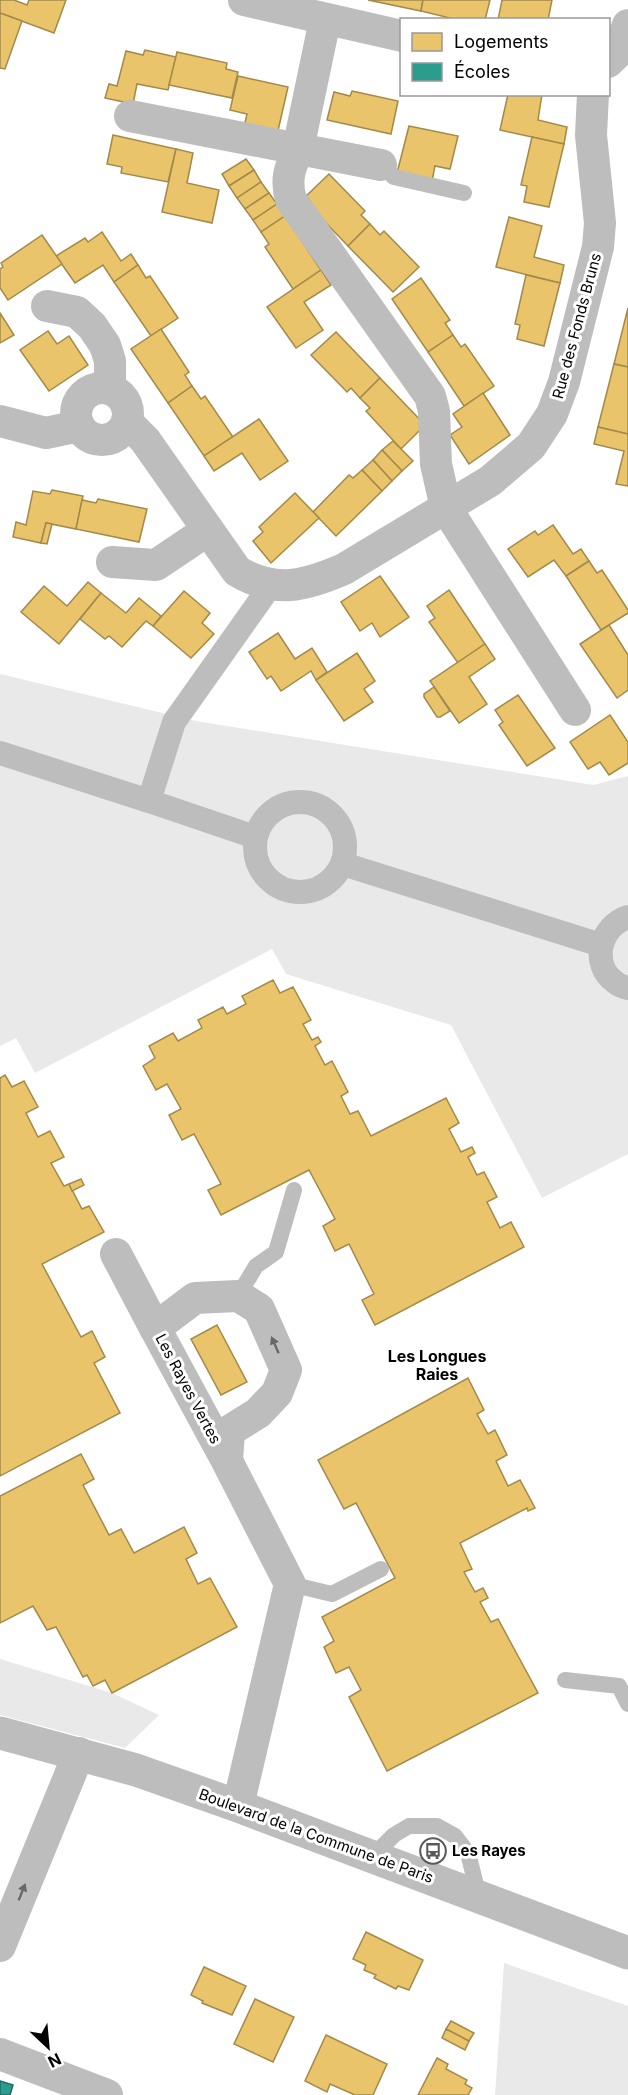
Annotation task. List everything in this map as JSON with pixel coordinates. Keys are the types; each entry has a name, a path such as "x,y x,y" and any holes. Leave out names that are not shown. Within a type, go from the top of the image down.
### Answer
{"street":[{"path":"244,0 400,36"},
{"path":"325,20 298,149 290,167 287,186 291,200 430,396 434,411 436,464 446,508 575,710"},
{"path":"610,61 618,52 628,25"},
{"name":"Rue des Fonds Bruns","path":"127,422 145,440 237,571 253,581 271,585 297,585 324,578 344,569 490,481 531,446 552,414 564,382 598,247 600,224 591,135 593,96"},
{"path":"130,116 381,165"},
{"path":"47,306 77,312 92,326 105,345 110,361 110,389"},
{"path":"110,389 125,403 128,412 127,422 122,431 114,437 104,440 94,439 85,434 79,426 76,417 77,406 90,392 110,389"},
{"path":"0,421 46,433 79,426"},
{"path":"112,562 156,565 208,530"},
{"path":"149,801 174,722 271,585"},
{"path":"0,753 255,837"},
{"path":"303,802 323,808 338,822 346,842 343,864 334,878 320,888 303,893 286,891 271,883 260,870 255,854 255,837 264,818 281,805 303,802"},
{"path":"343,864 601,945"},
{"path":"628,918 609,928 601,945 601,962 606,974 616,983 628,988"},
{"path":"116,1254 155,1328"},
{"name":"Les Rayes Vertes","path":"227,1461 229,1431 258,1413 277,1393 286,1370 259,1308 238,1296 195,1298 155,1328 290,1584"},
{"path":"238,1806 290,1584"},
{"name":"Boulevard de la Commune de Paris","path":"0,1733 136,1770 238,1806 628,1953"},
{"path":"0,1946 80,1754"},
{"path":"0,2054 107,2095"}],"lane":[{"path":"381,165 394,177 464,193"},
{"path":"238,1296 256,1266 276,1252 294,1190"},
{"path":"290,1584 332,1594 381,1569"},
{"path":"565,1680 619,1686 628,1704"},
{"path":"372,1857 394,1835 409,1826 437,1826 455,1836 468,1853 478,1897"}],"shaded area":[{"path":"0,674 196,721 593,785 628,776 628,1154 542,1198 451,1025 286,974 272,949 35,1073 16,1038 0,1046"},
{"path":"0,1659 112,1693 159,1715 125,1748 0,1715"},
{"path":"504,1963 628,2006 628,2095 495,2095"}],"building: Logements":[{"path":"0,0 14,0 27,5 29,0 66,0 54,33 0,13"},
{"path":"368,0 423,0 421,11"},
{"path":"423,0 490,0 486,18 450,18 421,11"},
{"path":"502,0 552,0 548,18 498,18"},
{"path":"0,13 22,21 5,69 0,68"},
{"path":"145,50 176,57 168,90 137,84 133,104 105,98 109,84 117,86 126,51 143,55"},
{"path":"177,52 227,63 226,69 238,72 232,98 169,85"},
{"path":"238,76 288,87 277,135 244,127 247,114 230,110"},
{"path":"352,91 398,101 391,134 327,120 334,92 350,96"},
{"path":"508,96 542,96 538,120 567,127 564,144 500,130"},
{"path":"409,126 458,136 450,169 435,166 432,181 397,173"},
{"path":"113,135 176,149 168,182 121,173 122,167 107,164"},
{"path":"532,137 564,144 549,207 524,202 527,186 521,185"},
{"path":"176,149 193,153 187,183 219,190 212,223 162,212"},
{"path":"246,159 254,170 229,186 222,174"},
{"path":"254,170 261,182 237,198 229,186"},
{"path":"329,174 365,211 361,215 370,224 348,246 303,199"},
{"path":"261,182 269,193 245,209 237,198"},
{"path":"269,193 277,204 253,220 245,209"},
{"path":"277,204 285,216 261,232 253,220"},
{"path":"285,216 321,270 293,289 265,247 269,244 261,232"},
{"path":"509,217 542,226 534,257 564,265 560,283 496,267"},
{"path":"370,224 380,235 384,231 419,267 393,292 348,246"},
{"path":"102,232 121,261 131,254 138,265 114,282 103,265 75,283 56,256 85,238 88,242"},
{"path":"42,235 62,264 8,300 0,288 0,269 3,267 1,263"},
{"path":"138,265 146,278 150,276 178,318 151,336 114,282"},
{"path":"321,270 331,285 304,302 323,330 296,348 267,307"},
{"path":"526,275 560,283 544,346 517,339 520,325 515,324"},
{"path":"421,278 450,320 445,323 453,335 428,352 392,299"},
{"path":"628,308 628,367 614,364"},
{"path":"0,313 14,335 0,343"},
{"path":"161,329 189,372 185,375 192,386 168,403 131,349"},
{"path":"48,331 57,344 69,336 88,365 49,391 20,350"},
{"path":"336,332 380,378 360,398 351,388 347,392 311,355"},
{"path":"453,335 461,347 465,344 494,386 464,406 428,352"},
{"path":"614,364 628,367 628,434 598,427"},
{"path":"380,378 425,425 401,449 366,411 370,408 360,398"},
{"path":"192,386 201,399 205,396 233,437 204,456 168,403"},
{"path":"483,393 510,435 469,464 450,435 462,427 453,414"},
{"path":"259,419 288,461 260,480 242,453 214,471 204,456"},
{"path":"598,427 628,434 628,486 616,484 624,451 594,444"},
{"path":"393,441 413,461 402,471 382,450"},
{"path":"382,450 402,471 392,481 373,460"},
{"path":"373,460 392,481 382,491 362,470"},
{"path":"362,470 382,491 336,536 313,512 349,475 353,478"},
{"path":"52,490 83,496 76,529 46,523 41,543 13,537 16,522 26,525 33,491 50,494"},
{"path":"295,493 319,518 271,563 253,541 263,532 259,527"},
{"path":"98,499 147,509 139,542 76,529 82,500 96,503"},
{"path":"46,523 52,524 47,544 41,543"},
{"path":"553,525 573,554 581,549 589,561 566,576 554,560 528,577 508,549 535,531 538,535"},
{"path":"589,561 597,573 602,570 628,610 628,613 601,630 566,576"},
{"path":"380,576 409,617 380,637 372,623 360,631 341,602"},
{"path":"88,582 101,593 59,644 21,612 44,586 67,606"},
{"path":"449,590 485,644 458,663 429,622 435,618 427,606"},
{"path":"184,591 210,613 202,623 214,634 191,658 153,626"},
{"path":"101,593 126,613 139,598 161,616 153,626 146,621 122,647 109,636 105,639 80,619"},
{"path":"609,625 628,655 628,690 617,698 580,644"},
{"path":"278,633 295,659 312,648 327,672 316,680 311,671 281,691 271,676 267,679 249,652"},
{"path":"485,644 495,659 469,677 487,704 459,723 430,681"},
{"path":"357,653 375,681 364,689 373,702 344,721 316,680"},
{"path":"434,687 450,711 440,717 437,717 424,697 424,694"},
{"path":"518,695 555,748 527,766 499,725 503,722 495,710"},
{"path":"610,715 628,742 628,763 609,775 600,762 588,769 570,742"},
{"path":"273,980 280,993 293,987 311,1020 303,1024 312,1040 318,1037 321,1042 315,1046 325,1065 332,1061 348,1092 341,1096 350,1114 358,1111 371,1136 446,1098 459,1123 449,1129 461,1152 472,1147 475,1153 468,1157 477,1175 484,1172 497,1197 487,1202 500,1228 511,1222 524,1247 375,1325 362,1300 374,1294 349,1244 335,1251 323,1226 335,1219 309,1170 221,1215 208,1190 221,1184 194,1134 182,1140 169,1115 181,1109 167,1084 156,1090 143,1066 155,1058 149,1046 173,1033 178,1041 202,1028 198,1020 223,1007 227,1014 246,1004 242,996"},
{"path":"5,1075 12,1087 24,1081 38,1107 26,1113 38,1137 50,1131 64,1157 51,1163 64,1186 69,1184 82,1209 89,1206 104,1232 42,1264 81,1337 92,1331 105,1357 94,1363 120,1413 0,1476 0,1078"},
{"path":"81,1179 84,1185 72,1191 69,1184"},
{"path":"217,1325 247,1382 221,1395 191,1339"},
{"path":"468,1378 484,1410 477,1414 488,1434 495,1430 507,1455 496,1461 508,1486 520,1480 535,1508 528,1511 527,1508 460,1543 472,1569 464,1572 475,1592 483,1588 488,1598 480,1602 491,1622 498,1619 538,1693 387,1771 349,1697 361,1690 349,1667 336,1673 324,1647 334,1641 322,1617 395,1578 356,1503 344,1509 318,1460"},
{"path":"81,1454 94,1479 83,1485 109,1535 121,1529 134,1553 184,1527 197,1553 186,1559 198,1584 210,1578 237,1627 112,1693 105,1680 93,1686 87,1675 83,1677 56,1627 47,1630 33,1606 0,1623 0,1496"},
{"path":"426,1845 444,1852 442,1860 423,1853"},
{"path":"366,1932 423,1960 409,1990 398,1986 396,1989 374,1978 376,1975 364,1970 366,1965 353,1959"},
{"path":"204,1967 246,1986 232,2015 202,2003 203,2001 191,1995"},
{"path":"255,1999 294,2017 273,2062 234,2044"},
{"path":"451,2021 474,2033 469,2041 446,2029"},
{"path":"446,2029 469,2041 465,2050 442,2038"},
{"path":"326,2035 387,2064 373,2095 355,2095 330,2084 327,2092 305,2081"},
{"path":"437,2058 448,2064 446,2069 467,2080 465,2084 472,2088 468,2095 418,2095"}],"building: Écoles":[{"path":"0,2081 13,2085 10,2095 0,2095"}],"place":[{"name":"Les Rayes","path":"433,1851"}],"district":[{"name":"Les Longues Raies","path":"437,1365"}]}
